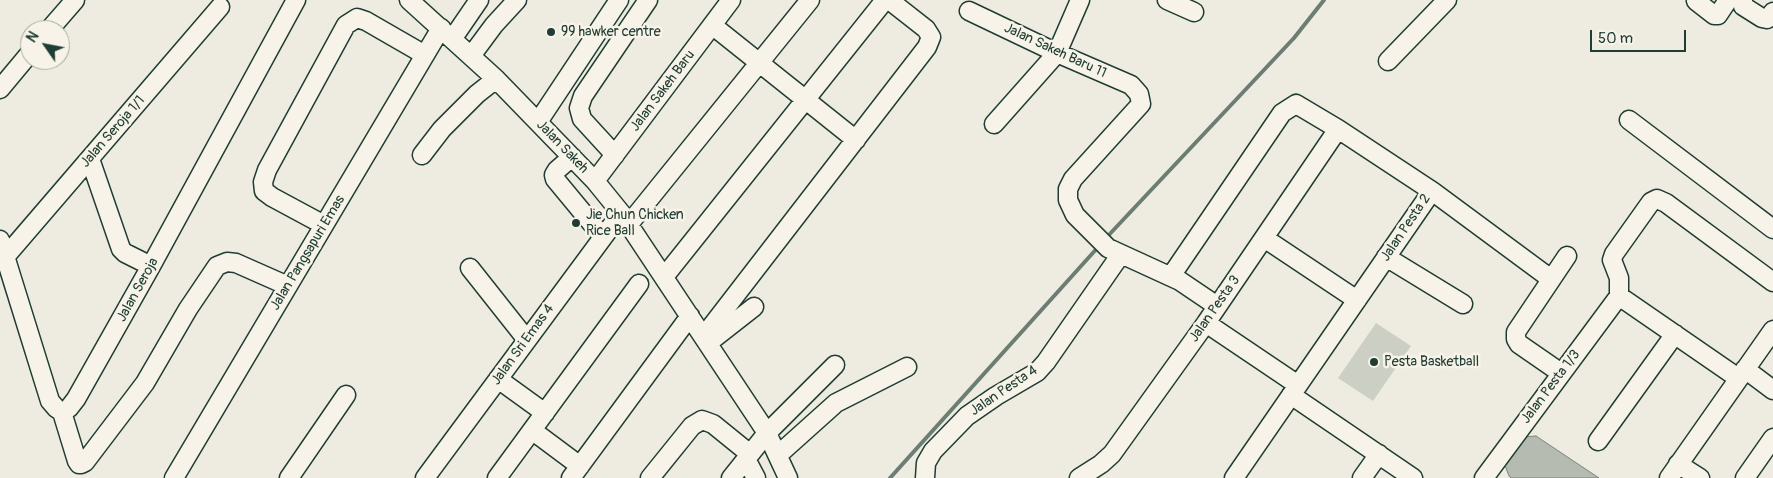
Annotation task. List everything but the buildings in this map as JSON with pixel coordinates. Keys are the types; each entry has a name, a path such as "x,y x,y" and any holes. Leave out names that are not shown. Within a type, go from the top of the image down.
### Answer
{"street":[{"path":"58,20 75,0"},
{"name":"Jalan Seroja","path":"62,412 69,408 76,399 296,0"},
{"name":"Jalan Sakeh","path":"409,0 496,79 595,181 625,218 767,433 788,478"},
{"name":"Jalan Pangsapuri Emas","path":"174,478 425,55 479,0"},
{"path":"471,56 494,25 517,0"},
{"path":"538,122 619,0"},
{"path":"615,155 582,119 579,108 583,96 648,0"},
{"name":"Jalan Sakeh Baru","path":"595,181 731,0"},
{"name":"Jalan Sri Emas 4","path":"425,478 603,237 625,218 810,0"},
{"path":"664,277 887,0 926,29 931,37 927,47 706,340"},
{"path":"994,124 1057,53 1080,0"},
{"path":"1167,0 1194,12"},
{"path":"1388,61 1446,0"},
{"path":"1696,2 1714,15 1718,14 1728,0"},
{"path":"1743,0 1743,6 1762,18 1766,19 1773,12"},
{"name":"Jalan Seroja 1/1","path":"3,248 90,159 220,7"},
{"name":"Jalan Sakeh Baru 11","path":"969,11 1057,53 1131,85 1140,94 1141,104 1073,179 1068,189 1068,200 1075,215 1108,246"},
{"path":"324,226 272,197 264,191 263,182 267,170 346,25 357,18 366,21 425,55"},
{"path":"712,24 856,140"},
{"path":"0,89 20,65"},
{"path":"422,155 442,129 477,94 496,79"},
{"name":"Jalan Pesta 2","path":"1171,276 1282,113 1292,105 1298,104 1432,191 1234,478"},
{"path":"1630,120 1773,229"},
{"name":"Jalan Pesta 3","path":"1080,478 1112,454 1206,323 1338,129"},
{"path":"572,157 557,170 554,174 555,179 603,237"},
{"path":"90,159 121,249 125,254 151,266"},
{"path":"1432,191 1551,279"},
{"path":"1773,282 1657,199 1651,202 1614,254 1612,260 1619,278 1619,296 1674,334 1773,390"},
{"path":"1264,238 1357,300"},
{"path":"1108,246 1171,276 1217,306"},
{"name":"Jalan Pesta 4","path":"925,478 926,463 933,452 967,416 996,396 1038,372 1046,362 1108,246"},
{"path":"3,248 50,401 62,412 77,461 82,464 140,389 188,309 217,266 226,262 236,263 288,286"},
{"path":"1561,373 1519,344 1516,339 1516,332 1567,256"},
{"path":"1386,257 1463,304"},
{"path":"470,268 527,340"},
{"path":"497,478 639,284"},
{"name":"Jalan Pesta 1/3","path":"1484,478 1619,296"},
{"path":"706,340 754,306"},
{"path":"533,431 576,472 690,316"},
{"path":"1206,323 1411,478"},
{"path":"1700,478 1674,471 1773,330"},
{"path":"1598,441 1674,334"},
{"path":"731,478 767,433 835,365"},
{"path":"778,455 836,403 907,367"},
{"path":"498,379 545,413"},
{"path":"289,478 346,395"},
{"path":"650,478 692,426 702,420 713,424 748,456 756,478"},
{"path":"1745,478 1773,438"},
{"path":"1362,478 1379,454"}],"shaded area":[{"name":"Pesta Basketball","path":"1376,323 1411,346 1373,401 1338,378"}],"waterway":[{"path":"1106,238 1294,38 1324,0"},
{"path":"890,478 1100,245"}],"place":[{"name":"99 hawker centre","path":"551,32"},
{"name":"Jie Chun Chicken Rice Ball","path":"576,223"},
{"name":"Pesta Basketball","path":"1374,362"}]}
